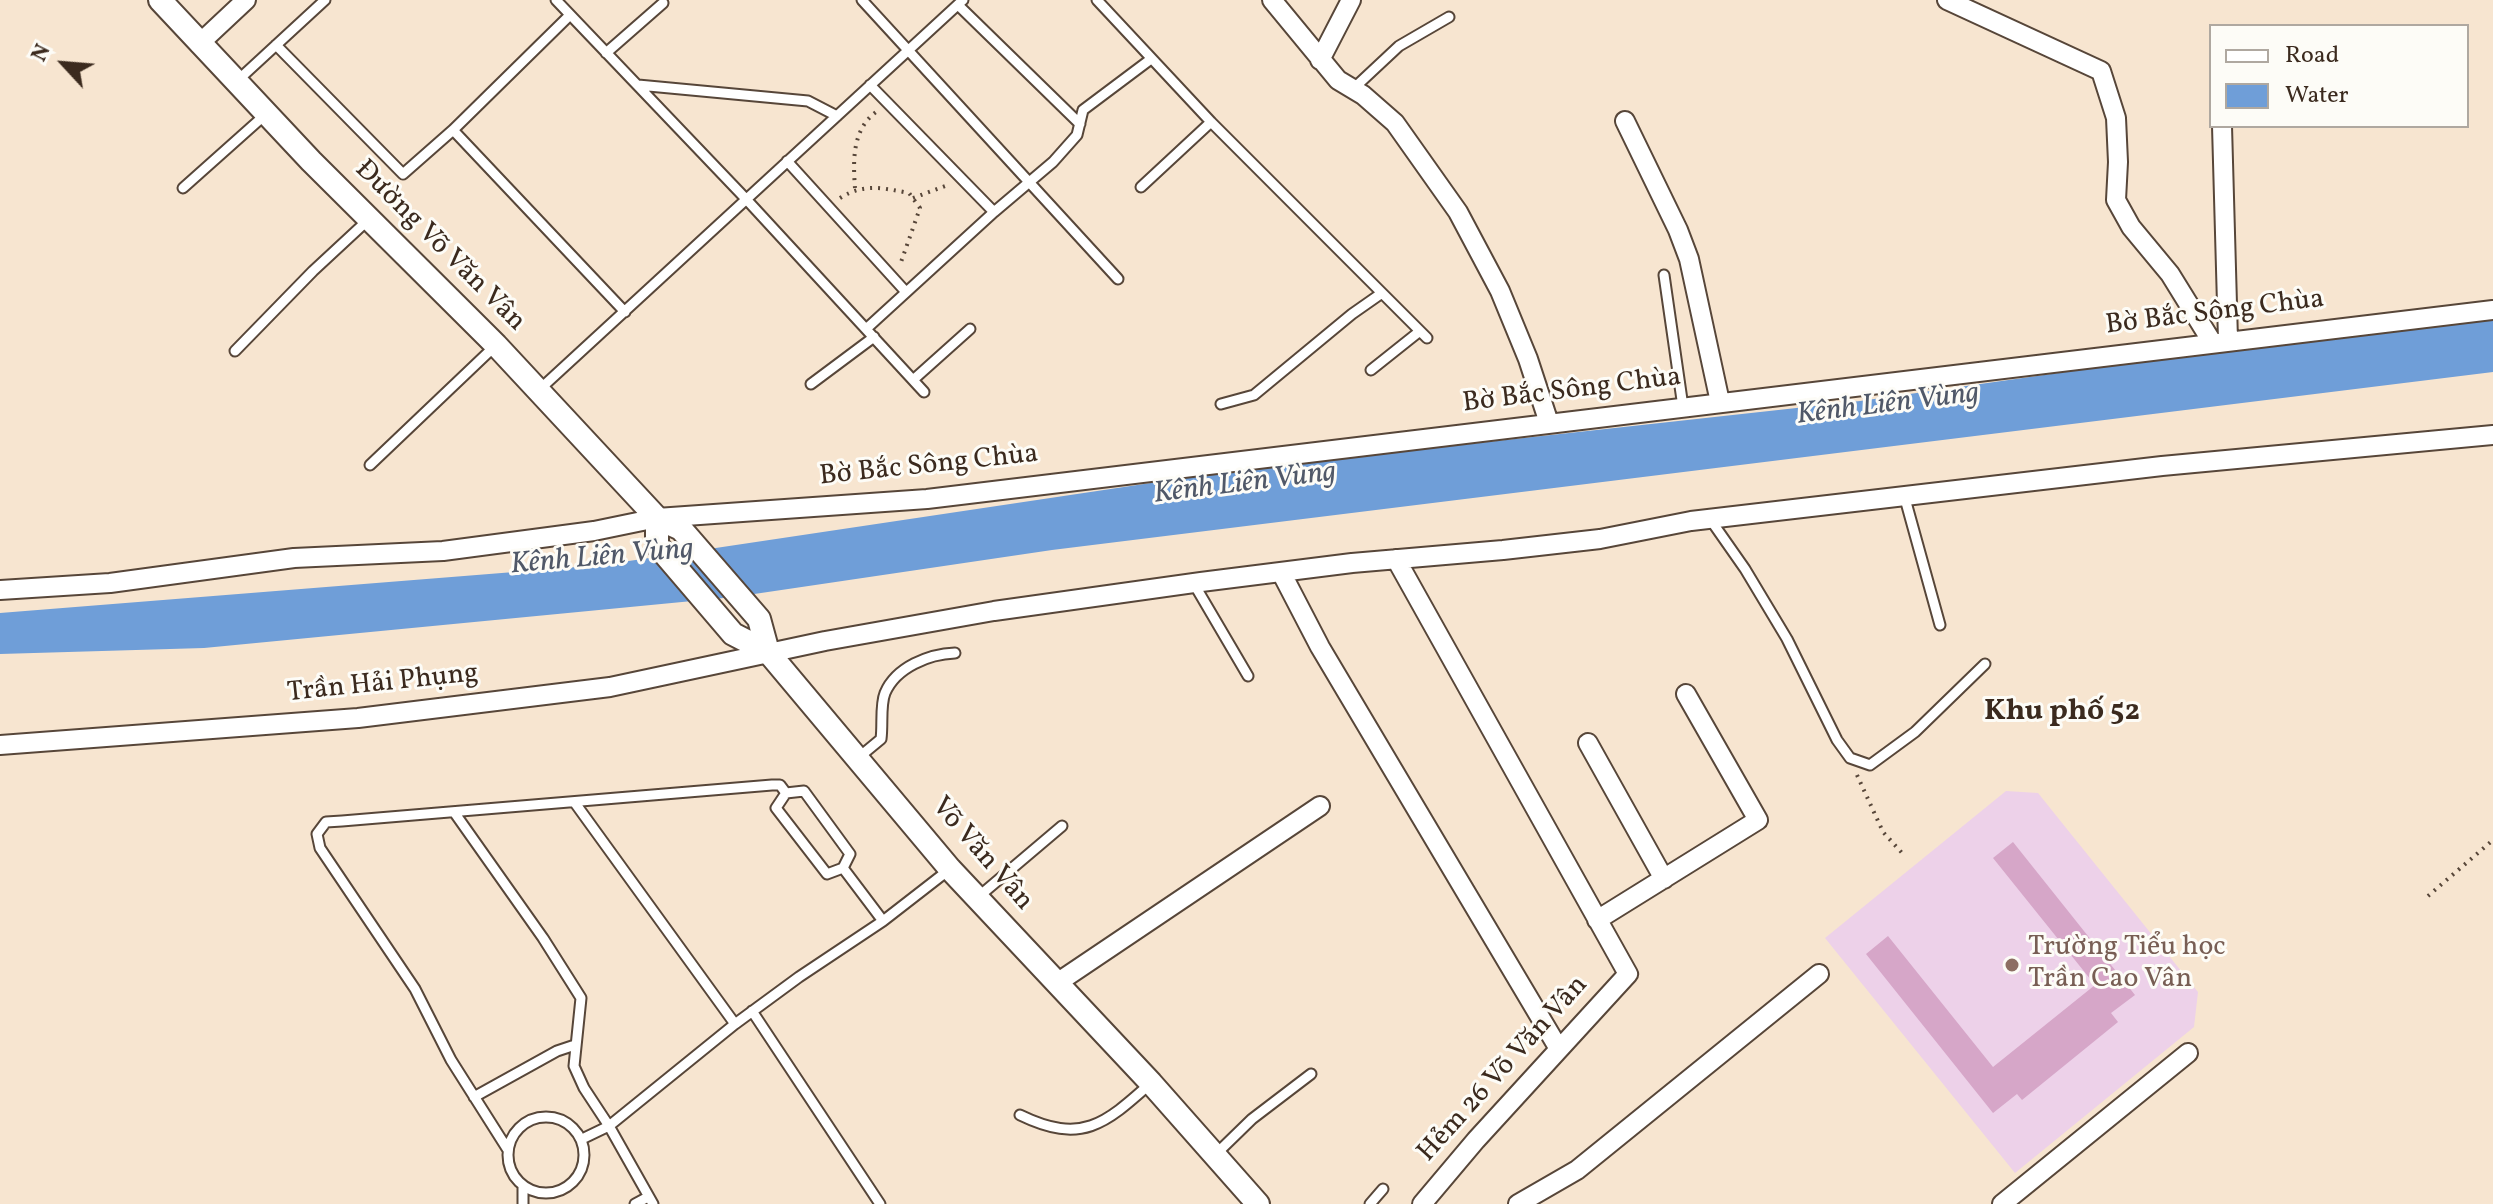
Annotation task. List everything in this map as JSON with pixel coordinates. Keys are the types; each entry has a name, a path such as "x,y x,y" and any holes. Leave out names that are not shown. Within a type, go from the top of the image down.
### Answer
{"street":[{"name":"Đường Võ Văn Vân","path":"160,0 235,83 368,220 496,345 657,518 681,529"},
{"path":"199,44 246,0"},
{"path":"1272,0 1338,80 1395,123 1458,212 1500,291 1528,359 1549,423"},
{"path":"1320,60 1351,0"},
{"path":"1947,0 2101,71 2116,118 2116,200 2131,227 2220,341"},
{"path":"1625,121 1689,259 1720,402"},
{"path":"2220,341 2222,128"},
{"name":"Bờ Bắc Sông Chùa","path":"0,590 110,583 294,558 443,551 594,531 657,518 927,499 2493,310"},
{"name":"Trần Hải Phụng","path":"0,745 358,718 610,687 768,652 994,611 1281,572 1586,541 1710,519 1904,495 2162,466 2493,435"},
{"path":"657,518 657,545 733,634 768,652"},
{"name":"Võ Văn Vân","path":"681,529 759,619 768,652 950,869 1151,1083 1258,1204"},
{"path":"1396,559 1597,920 1758,820 1686,694"},
{"path":"1281,572 1320,647 1559,1049"},
{"path":"1588,743 1664,879"},
{"path":"1057,983 1320,806"},
{"name":"Hẻm 26 Võ Văn Vân","path":"1422,1204 1476,1140 1628,974 1597,920"},
{"path":"1518,1204 1577,1170 1819,974"},
{"path":"2002,1204 2188,1053"}],"lane":[{"path":"235,83 325,0"},
{"path":"556,0 924,392"},
{"path":"862,0 1118,279"},
{"path":"1097,0 1211,122 1424,335 1371,370"},
{"path":"539,390 960,2 1080,124"},
{"path":"606,53 663,3"},
{"path":"276,45 403,174 453,130 570,15"},
{"path":"1353,89 1399,46 1449,17"},
{"path":"866,329 1053,162 1077,135 1083,110 1151,59"},
{"path":"638,85 808,101 837,116"},
{"path":"870,85 994,212"},
{"path":"183,188 266,114"},
{"path":"1141,187 1211,122"},
{"path":"453,130 625,312"},
{"path":"787,161 906,292"},
{"path":"235,351 368,220"},
{"path":"1664,275 1683,407"},
{"path":"1221,404 1254,395 1382,293"},
{"path":"913,380 970,329"},
{"path":"811,384 874,337"},
{"path":"370,465 496,345"},
{"path":"1904,495 1940,625"},
{"path":"1710,519 1745,569 1787,639 1837,740 1850,758 1870,765 1915,732 1985,664"},
{"path":"1194,584 1248,676"},
{"path":"858,758 881,739 884,694 900,672 937,654 955,653"},
{"path":"508,1150 515,1131 531,1119 551,1116 569,1124 582,1139 585,1159 577,1178 561,1190 541,1193 523,1186 511,1170 508,1150 451,1060 415,989 320,848 317,834 326,822 772,785 780,785 786,793"},
{"path":"804,791 850,854 843,868 827,874 776,808 786,793 804,791"},
{"path":"575,803 735,1024"},
{"path":"454,812 543,938 581,998 574,1066 650,1200 635,1204"},
{"path":"977,898 1062,826"},
{"path":"843,868 883,921"},
{"path":"582,1139 609,1126 752,1011 883,921 950,869"},
{"path":"752,1011 880,1204"},
{"path":"474,1097 557,1051 575,1045"},
{"path":"1215,1155 1252,1119 1311,1074"},
{"path":"1020,1115 1048,1128 1094,1127 1115,1115 1151,1083"},
{"path":"523,1186 523,1204"},
{"path":"1370,1204 1383,1189"}],"path":[{"path":"855,189 853,148 868,118 887,103"},
{"path":"913,198 944,188 959,177"},
{"path":"828,206 855,189 883,188 909,193 920,208 914,231 893,277"},
{"path":"1850,758 1883,832 1903,854"},
{"path":"2428,896 2493,840"}],"shaded area":[{"name":"Trường Tiểu học Trần Cao Vân","path":"2006,791 2038,793 2198,992 2194,1027 2015,1173 1825,938"}],"water":[{"name":"Kênh Liên Vùng","path":"2493,319 2493,372 1052,550 734,597 204,648 0,654 0,613 602,565 1251,468 1860,401 2327,335"}],"building":[{"path":"2013,842 2135,995 2111,1013 2118,1022 2022,1100 2017,1094 1993,1113 1866,954 1888,936 1993,1067 2095,985 1993,858"}],"place":[{"name":"Trường Tiểu học Trần Cao Vân","path":"2012,965"}],"district":[{"name":"Khu phố 52","path":"2062,713"}]}
